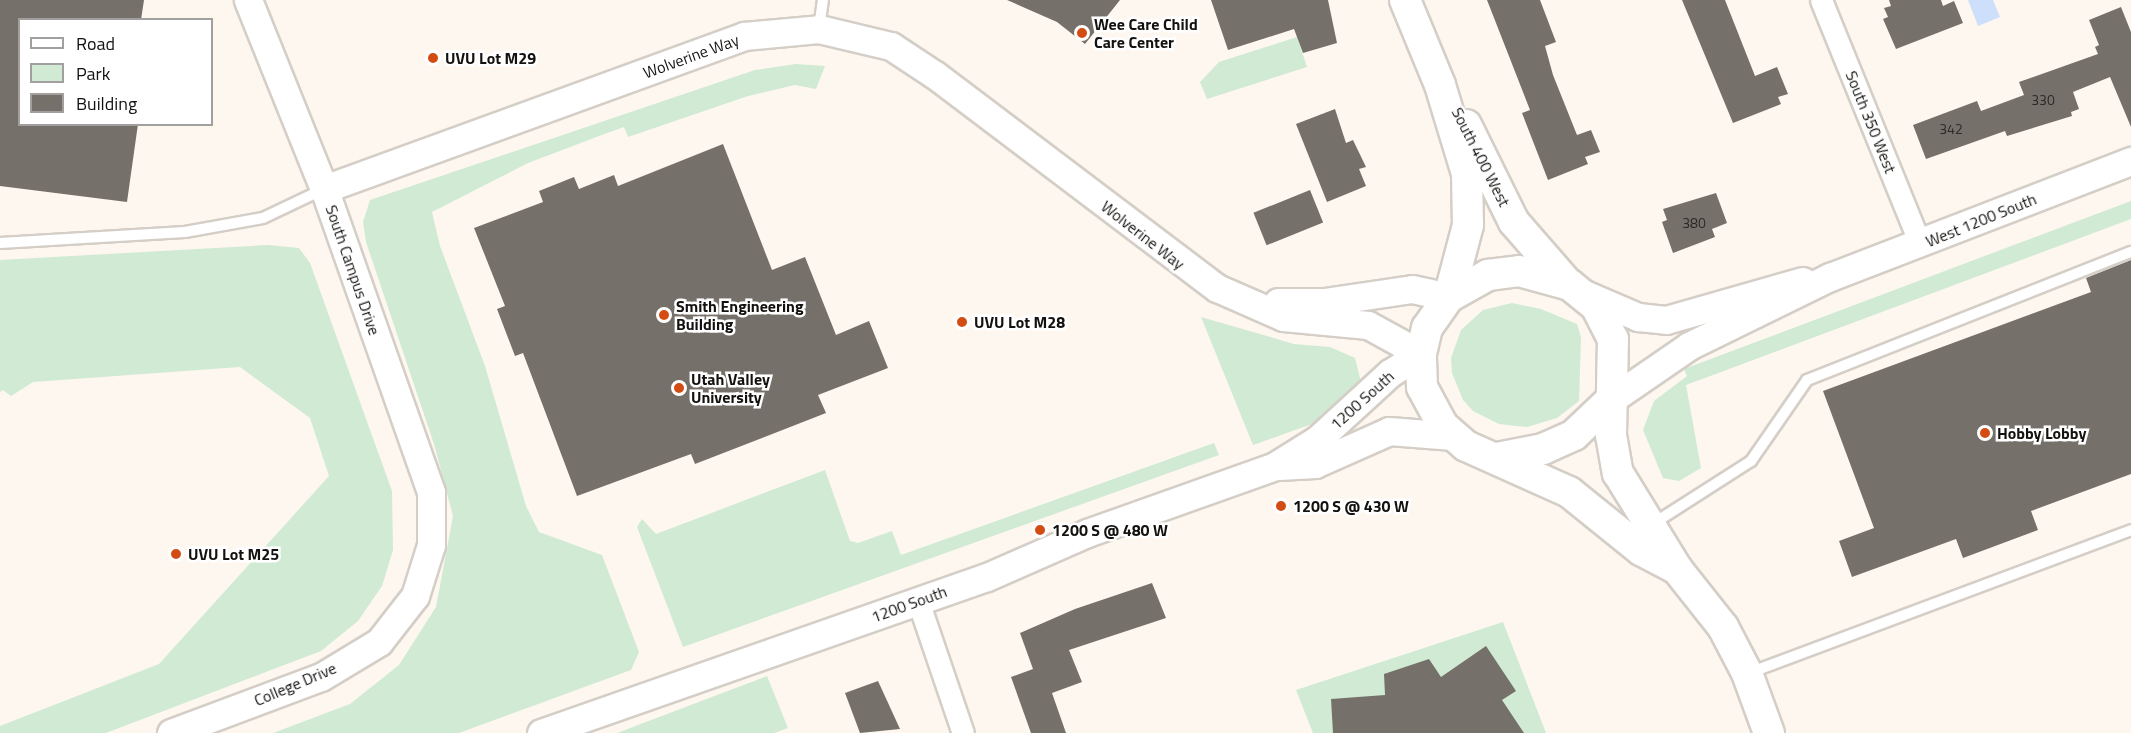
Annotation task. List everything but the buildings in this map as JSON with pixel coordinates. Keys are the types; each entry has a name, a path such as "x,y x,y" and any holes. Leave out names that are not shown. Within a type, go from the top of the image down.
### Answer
{"main road":[{"path":"1405,0 1440,85"},
{"name":"South 400 West","path":"1440,85 1468,127 1514,222 1577,290"},
{"name":"South 400 West","path":"1440,85 1462,154 1469,195 1467,236 1449,297"},
{"path":"1677,569 1641,550 1569,492 1453,436 1427,401 1420,354 1427,328 1449,297 1474,281 1503,272 1519,271 1577,290 1604,316 1613,339 1612,454 1618,473 1677,569 1710,607 1747,674 1769,733"},
{"path":"1497,459 1543,449 1574,435 1612,399"}],"street":[{"name":"South Campus Drive","path":"248,0 324,189 431,492 431,545"},
{"name":"South 350 West","path":"1821,0 1920,244"},
{"name":"Wolverine Way","path":"324,189 744,36 819,29 891,46 935,75 1196,276 1244,300 1299,320 1368,325 1420,354"},
{"name":"West 1200 South","path":"1612,399 1689,346 1830,277 2131,161"},
{"name":"West 1200 South","path":"1577,290 1638,317 1666,321 1780,286 1830,277"},
{"name":"Wolverine Way","path":"1244,300 1324,302 1413,289 1449,297"},
{"name":"1200 South","path":"540,733 918,601 1014,566 1087,533 1275,466 1318,439 1379,382 1420,354"},
{"name":"1200 South","path":"1275,466 1315,464 1389,431 1453,436"},
{"name":"College Drive","path":"171,733 321,676 379,642 415,596 431,545"},
{"path":"918,601 963,733"}],"lane":[{"path":"819,29 823,0"},
{"path":"0,243 185,232 263,218 324,189"},
{"path":"1651,525 1751,461 1807,380 2131,252"},
{"path":"1747,674 2131,530"}],"green space":[{"path":"1297,37 1307,67 1207,99 1200,82 1219,62"},
{"path":"796,64 825,66 816,89 795,85 748,96 628,137 624,127 528,163 432,212 440,246 485,366 526,506 539,532 602,555 639,652 631,670 459,733 273,733 350,704 399,665 436,607 453,516 434,444 366,242 363,222 370,200 755,70"},
{"path":"2131,201 2131,219 1686,385 1701,468 1679,481 1663,478 1643,430 1654,401 1687,376 1684,369"},
{"path":"268,245 299,248 310,263 392,491 393,550 382,586 358,621 321,651 106,733 0,733 0,726 159,664 329,476 310,418 240,367 33,382 11,396 3,390 0,392 0,260"},
{"path":"1512,303 1541,309 1577,324 1581,337 1579,401 1557,418 1527,427 1499,424 1473,411 1463,400 1452,373 1451,358 1461,330 1483,310"},
{"path":"1201,317 1294,344 1330,347 1355,358 1362,386 1343,413 1253,445"},
{"path":"1214,443 1219,455 683,647 637,527 642,519 656,534 825,470 850,541 858,543 892,531 901,555"},
{"path":"1503,622 1546,733 1313,733 1296,690"},
{"path":"767,676 788,728 774,733 617,733"}],"water":[{"path":"1968,0 1993,0 2000,17 1978,26"}],"place":[{"name":"Wee Care Child Care Center","path":"1082,33"},
{"name":"UVU Lot M29","path":"433,58"},
{"name":"Smith Engineering Building","path":"664,315"},
{"name":"UVU Lot M28","path":"962,322"},
{"name":"Utah Valley University","path":"679,388"},
{"name":"Hobby Lobby","path":"1985,433"},
{"name":"1200 S @ 430 W","path":"1281,506"},
{"name":"1200 S @ 480 W","path":"1040,530"},
{"name":"UVU Lot M25","path":"176,554"}]}
